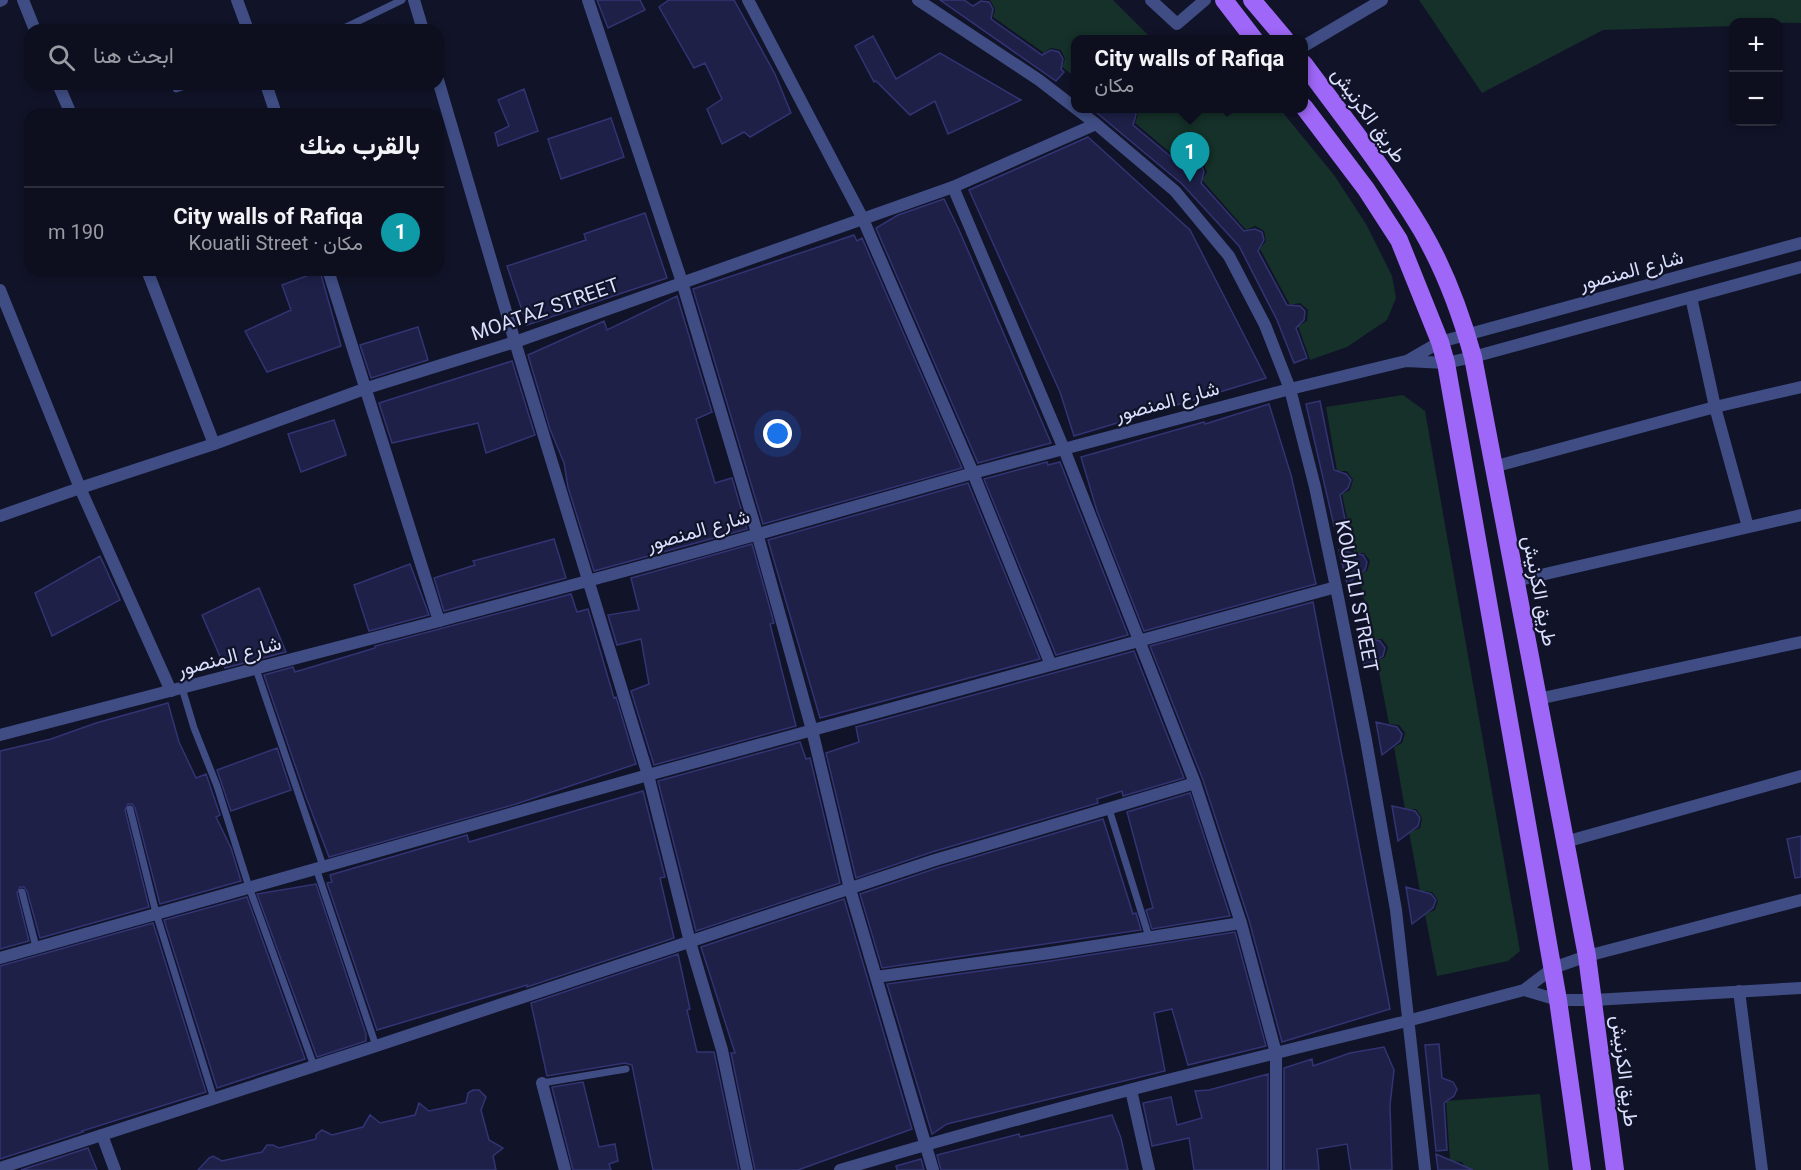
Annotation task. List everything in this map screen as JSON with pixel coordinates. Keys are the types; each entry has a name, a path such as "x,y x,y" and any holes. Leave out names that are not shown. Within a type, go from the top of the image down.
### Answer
{"main road":[{"path":"1224,0 1251,35"},
{"path":"1252,0 1282,35"},
{"name":"طريق الكرنيش","path":"1308,70 1422,231 1447,283 1467,335 1587,956 1615,1170"},
{"path":"1308,112 1366,189 1399,240 1440,342 1446,363 1553,968 1582,1170"}],"street":[{"path":"22,0 32,24"},
{"path":"237,0 246,24"},
{"path":"414,0 421,24"},
{"path":"588,0 682,282 757,533 812,730 850,889 933,1170"},
{"path":"748,0 862,218 973,473 1051,665"},
{"name":"KOUATLI STREET","path":"918,0 1039,80 1071,105"},
{"path":"1151,0 1177,24 1205,0"},
{"path":"1308,44 1382,0"},
{"path":"61,90 68,108"},
{"path":"268,90 274,108"},
{"path":"441,90 515,342 648,775 690,942 722,1050 747,1170"},
{"name":"KOUATLI STREET","path":"1082,113 1175,191 1229,256 1265,325 1290,389 1315,487 1336,587 1396,910 1425,1170"},
{"name":"MOATAZ STREET","path":"0,516 214,444 367,388 515,342 953,187 1096,124"},
{"path":"953,187 1064,449 1195,783 1241,923 1276,1053 1276,1170"},
{"name":"شارع المنصور","path":"1407,361 1440,342 1801,243"},
{"name":"شارع المنصور","path":"0,735 439,621 695,552 973,473 1290,389 1407,361 1446,363 1473,357 1801,267"},
{"path":"149,276 214,444"},
{"path":"330,276 439,621"},
{"path":"0,291 80,488 176,689"},
{"path":"1691,297 1715,407 1748,527"},
{"path":"1493,467 1715,407 1801,387"},
{"path":"1515,581 1801,515"},
{"path":"0,958 648,775 1336,587"},
{"path":"1538,699 1801,642"},
{"path":"1565,842 1801,776"},
{"path":"0,1168 935,860 1195,783"},
{"path":"840,1170 925,1144 1524,990 1553,968 1587,956 1801,900"},
{"path":"876,977 1241,923"},
{"path":"1524,990 1558,1000 1594,1000 1801,988"},
{"path":"1739,991 1762,1170"},
{"path":"542,1083 565,1170"},
{"path":"1131,1090 1149,1170"},
{"path":"102,1135 115,1170"}],"lane":[{"path":"352,24 402,0"},
{"path":"256,669 376,1046"},
{"path":"176,689 217,786 249,887 314,1066"},
{"path":"130,809 156,913 214,1099"},
{"path":"1109,809 1149,937"},
{"path":"22,892 36,947"},
{"path":"542,1083 626,1069"}],"green space":[{"path":"990,0 1113,0 1148,35 1071,35 1071,74 1062,67 1065,59 1061,50 1051,48 1044,53 993,17 995,9"},
{"path":"1419,0 1801,0 1801,23 1783,23 1783,18 1729,18 1729,26 1603,30 1482,93"},
{"path":"1137,113 1223,113 1227,117 1232,113 1283,113 1334,175 1366,224 1392,276 1396,298 1387,320 1347,347 1310,360 1298,326 1307,321 1308,310 1300,303 1290,305 1260,249 1266,241 1264,231 1255,226 1246,230 1202,180 1207,172 1203,162 1193,159 1185,165 1135,123"},
{"path":"1403,395 1425,411 1520,951 1508,961 1437,976 1425,914 1435,910 1438,900 1432,892 1420,891 1409,832 1420,828 1422,818 1416,809 1405,809 1394,747 1402,743 1405,733 1399,725 1389,724 1377,661 1385,657 1388,647 1382,639 1372,639 1359,575 1367,571 1370,561 1364,553 1354,553 1342,494 1350,490 1353,480 1347,471 1337,471 1326,407"},
{"path":"1540,1094 1549,1170 1467,1170 1462,1162 1450,1161 1446,1101"}],"building":[{"path":"597,0 640,0 645,10 608,28"},
{"path":"669,0 734,0 775,74 791,113 750,137 744,132 722,144 707,109 722,99 705,63 694,68 659,7"},
{"path":"940,0 964,0 973,6 981,1 989,2 993,9 991,19 1042,55 1051,50 1059,52 1063,59 1061,69 1064,72 1056,81"},
{"path":"873,36 896,79 940,53 1021,100 948,134 935,101 910,115 876,81 874,82 855,46"},
{"path":"524,89 538,131 498,146 495,133 509,126 498,100"},
{"path":"1097,113 1136,113 1133,125 1182,166 1194,162 1201,164 1204,172 1201,183 1244,231 1255,229 1262,232 1264,240 1258,251 1287,305 1300,306 1305,311 1304,320 1296,328 1307,358 1294,363 1277,320 1239,246 1182,184"},
{"path":"611,118 624,157 561,179 548,139"},
{"path":"1088,137 1190,230 1266,378 1074,436 1060,392 969,190"},
{"path":"944,199 1051,443 978,463 876,228 898,215"},
{"path":"645,213 667,278 527,325 507,266 586,240 584,234"},
{"path":"854,235 857,241 862,238 962,468 763,524 693,289"},
{"path":"306,276 321,276 341,346 267,372 245,331 291,310 282,285"},
{"path":"677,296 712,412 696,419 715,483 732,478 747,529 594,571 568,487 564,463 550,429 528,355 604,321 607,330"},
{"path":"418,327 428,360 371,378 360,345"},
{"path":"512,361 535,435 486,453 478,423 392,443 379,403"},
{"path":"1320,401 1334,470 1346,474 1351,480 1348,488 1340,495 1346,524 1334,526 1306,404"},
{"path":"1269,404 1291,475 1316,584 1144,631 1097,511 1081,457 1204,422 1205,424"},
{"path":"334,420 346,455 301,472 288,434"},
{"path":"1047,462 1048,465 1060,462 1128,635 1056,655 984,479"},
{"path":"968,483 1040,659 820,718 768,540"},
{"path":"554,539 566,578 444,611 434,578 475,565 473,561"},
{"path":"752,544 774,623 770,624 796,726 654,765 631,691 649,684 641,639 617,645 608,615 639,610 631,578"},
{"path":"1339,550 1363,555 1367,562 1365,570 1347,584"},
{"path":"100,556 120,600 52,636 35,593"},
{"path":"410,564 429,615 369,631 354,585"},
{"path":"259,588 286,652 225,668 202,615"},
{"path":"571,594 577,612 588,609 636,764 516,804 329,857 264,675 293,667 295,672 375,648 375,646"},
{"path":"1313,602 1390,1009 1282,1042 1249,920 1203,780 1150,646"},
{"path":"1359,636 1380,641 1385,648 1383,656 1365,668"},
{"path":"1134,651 1184,778 1123,796 1122,791 1097,799 1098,803 932,852 856,878 826,753 859,742 856,727"},
{"path":"168,703 179,742 196,778 206,774 220,815 216,817 231,848 241,881 160,904 135,808 132,804 128,804 125,810 149,907 40,938 27,891 24,887 20,887 17,893 29,941 0,949 0,751 51,739 96,723"},
{"path":"1376,722 1397,727 1402,734 1400,741 1382,755"},
{"path":"800,742 806,759 810,758 840,883 696,931 658,781"},
{"path":"277,748 291,790 231,811 217,770"},
{"path":"643,791 665,877 660,878 674,938 527,987 527,985 377,1030 327,883 332,882 330,875 467,835 469,842"},
{"path":"1190,793 1230,916 1152,929 1146,910 1153,908 1127,812"},
{"path":"1392,806 1415,811 1420,818 1418,826 1398,841"},
{"path":"1103,819 1133,914 1136,913 1141,930 882,968 860,894 937,868"},
{"path":"1801,836 1801,877 1795,878 1787,839"},
{"path":"316,884 366,1034 366,1041 317,1057 257,894"},
{"path":"1406,887 1431,894 1436,900 1433,908 1412,924"},
{"path":"247,897 305,1059 217,1088 164,920"},
{"path":"844,899 912,1129 798,1170 755,1170 731,1053 735,1053 701,947"},
{"path":"153,923 206,1092 0,1159 0,966"},
{"path":"1235,932 1266,1046 1188,1065 1172,1009 1154,1013 1165,1071 947,1124 932,1134 887,984"},
{"path":"678,954 690,1009 687,1010 697,1052 714,1052 739,1170 653,1170 632,1065 625,1063 547,1076 531,1003"},
{"path":"1439,1044 1442,1078 1453,1082 1457,1089 1454,1096 1444,1103 1447,1150 1436,1151 1425,1045"},
{"path":"1384,1047 1394,1070 1390,1105 1392,1170 1351,1170 1347,1144 1317,1149 1319,1170 1284,1170 1284,1068 1312,1059 1313,1066 1350,1053"},
{"path":"1268,1074 1268,1170 1194,1170 1189,1138 1152,1146 1143,1103 1171,1097 1177,1125 1202,1118 1195,1091 1209,1090"},
{"path":"583,1082 599,1147 615,1144 618,1161 609,1164 611,1170 573,1170 552,1087"},
{"path":"479,1090 486,1097 481,1110 489,1140 503,1148 493,1156 496,1170 198,1170 213,1156 222,1161 262,1152 267,1145 279,1148 316,1139 316,1135 322,1130 332,1135 363,1127 370,1115 380,1123 415,1115 419,1103 429,1111 466,1103 468,1093"},
{"path":"1112,1115 1121,1138 1128,1170 941,1170 937,1155 1019,1134 1020,1137"},
{"path":"88,1148 97,1170 21,1170"},
{"path":"1436,1154 1473,1170 1438,1170"},
{"path":"921,1159 924,1170 897,1170 896,1166"}],"place":[{"name":"City walls of Rafiqa","path":"1190,182"}]}
